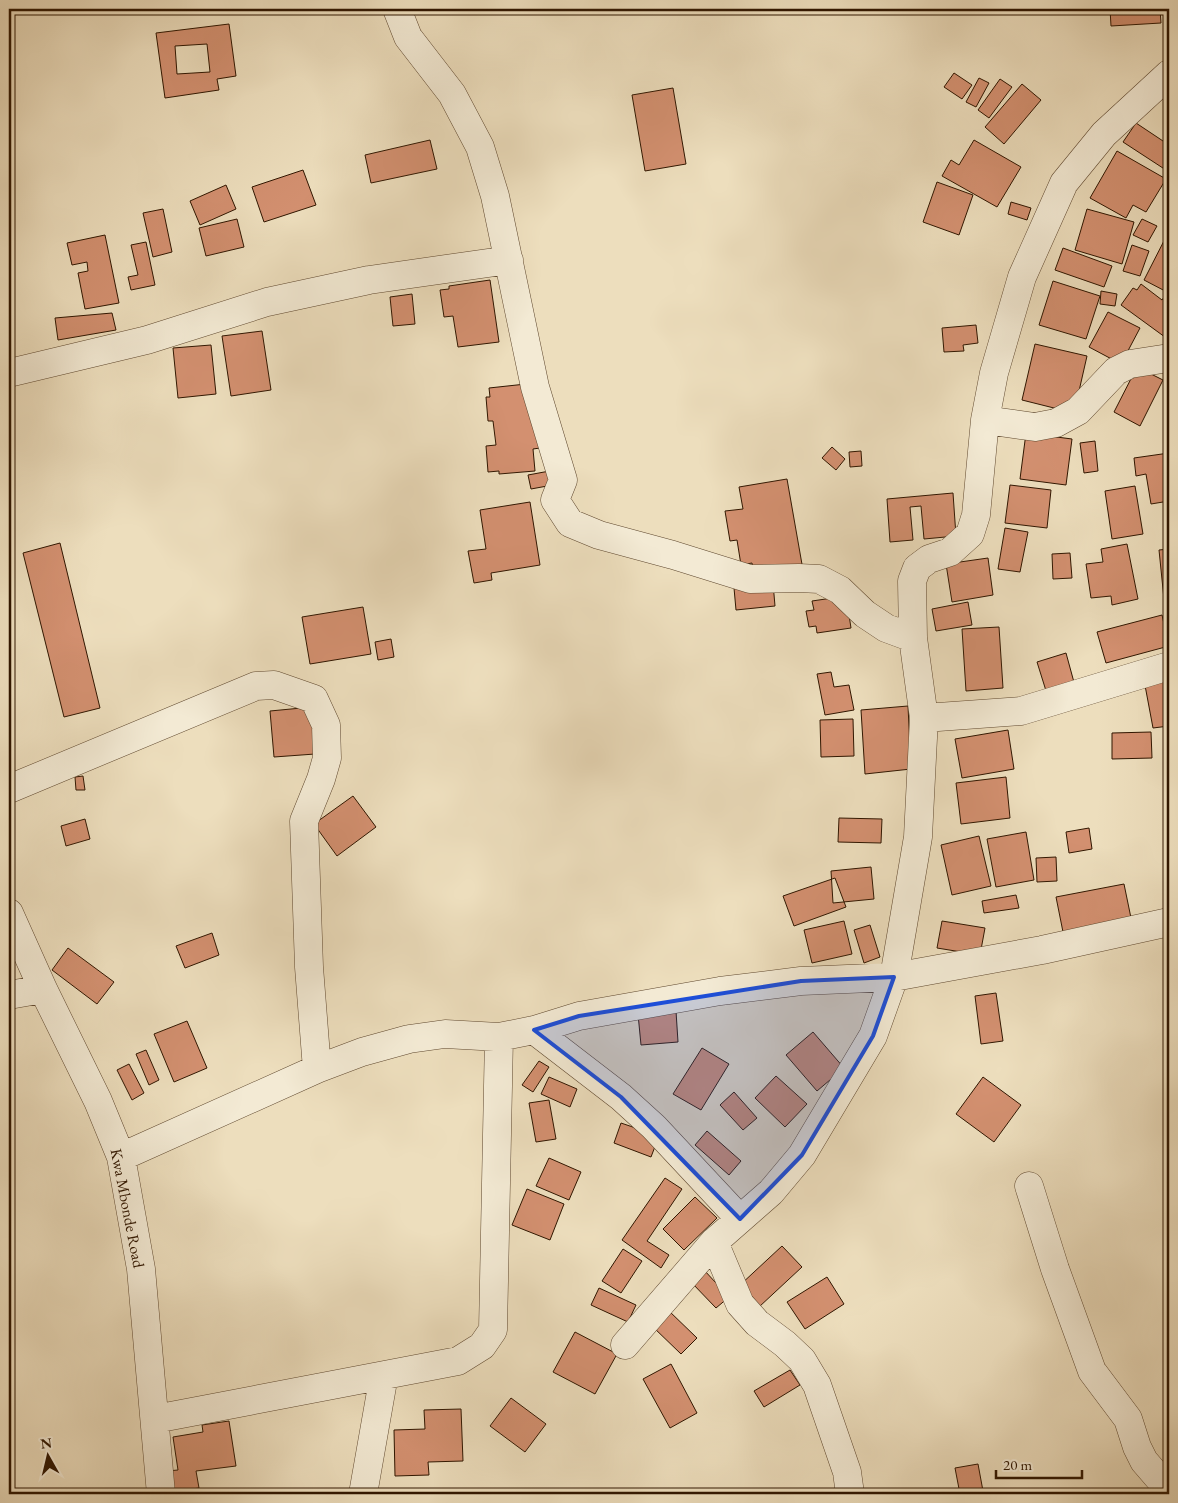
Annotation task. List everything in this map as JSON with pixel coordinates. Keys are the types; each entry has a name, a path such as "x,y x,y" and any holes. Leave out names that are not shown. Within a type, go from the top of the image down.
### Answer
{"street":[{"path":"397,9 408,37 452,94 480,147 495,196 535,387 563,480 555,500 570,523 599,535 673,555 750,579 819,579 840,590 865,614 886,628 913,638"},
{"path":"625,1345 714,1242 771,1192 802,1155 874,1036 894,977 918,837 924,718 913,638 912,581 917,568 929,559 950,552 970,534 976,515 985,420 994,373 1022,277 1064,183 1104,134 1169,74"},
{"path":"9,374 147,340 267,302 369,280 509,260"},
{"path":"985,420 1036,426 1056,423 1078,411 1116,370 1130,364 1169,358"},
{"path":"924,718 1021,711 1169,666"},
{"path":"9,789 256,686 274,685 314,699 326,725 326,758 321,778 304,821 309,966 317,1069"},
{"name":"Kwa Mbonde Road","path":"9,914 98,1101 121,1157 141,1269 161,1494"},
{"path":"121,1157 317,1069 362,1052 409,1039 445,1034 499,1037 534,1030 579,1016 720,991 801,982 894,977 1042,950 1169,922"},
{"path":"9,995 43,988"},
{"path":"534,1030 628,1103 660,1133 740,1218"},
{"path":"155,1419 458,1361 482,1346 493,1330 499,1037"},
{"path":"1030,1186 1055,1269 1092,1371 1128,1419 1137,1447 1144,1461 1169,1490"},
{"path":"714,1242 740,1304 757,1323 785,1344 802,1360 817,1385 847,1472 850,1494"},
{"path":"363,1494 384,1375"}],"highlighted area":[{"path":"894,977 873,1036 802,1155 740,1219 621,1097 534,1030 579,1016 801,981"}],"building":[{"path":"1110,9 1160,9 1161,23 1111,26"},
{"path":"229,24 236,76 217,79 219,90 165,98 156,33","holes":["207,44 210,72 177,74 175,46"]},
{"path":"954,73 972,85 962,99 944,87"},
{"path":"979,78 989,83 976,107 966,102"},
{"path":"1000,79 1012,87 989,118 978,110"},
{"path":"1022,84 1041,100 1004,144 985,127"},
{"path":"673,88 686,164 645,171 632,95"},
{"path":"1136,123 1169,145 1169,172 1123,142"},
{"path":"430,140 437,169 371,183 365,155"},
{"path":"974,140 1021,167 997,207 942,176 951,160 959,165"},
{"path":"1117,151 1166,179 1146,212 1133,205 1126,218 1090,198"},
{"path":"303,170 316,205 264,222 252,187"},
{"path":"937,182 973,195 959,235 923,222"},
{"path":"226,185 236,209 200,225 190,201"},
{"path":"1011,202 1031,208 1027,220 1008,214"},
{"path":"163,209 172,252 153,257 143,213"},
{"path":"1087,209 1134,222 1122,264 1075,250"},
{"path":"237,219 244,247 206,256 199,228"},
{"path":"1142,219 1157,226 1148,242 1133,235"},
{"path":"1169,231 1169,288 1167,292 1144,280"},
{"path":"105,235 119,303 85,309 78,273 88,271 87,262 72,265 67,243"},
{"path":"146,242 155,285 131,290 128,277 138,275 131,245"},
{"path":"1132,245 1149,251 1140,276 1123,271"},
{"path":"1063,248 1112,266 1104,287 1055,270"},
{"path":"490,280 499,342 458,347 453,316 444,317 440,290 449,289 449,286"},
{"path":"1053,281 1100,296 1086,339 1039,325"},
{"path":"1141,284 1162,300 1169,290 1169,340 1121,305 1133,288 1137,290"},
{"path":"1101,291 1117,294 1115,306 1100,304"},
{"path":"412,294 415,324 393,326 390,297"},
{"path":"1108,312 1140,328 1121,364 1089,347"},
{"path":"112,313 116,330 58,340 55,318"},
{"path":"976,325 978,343 963,345 964,351 944,352 942,328"},
{"path":"262,331 271,390 231,396 222,336"},
{"path":"1035,344 1087,356 1074,413 1022,400"},
{"path":"211,345 216,394 178,398 173,348"},
{"path":"1137,367 1163,380 1140,426 1114,412"},
{"path":"526,384 540,448 533,449 535,471 499,474 499,471 488,472 486,446 496,445 493,421 488,421 486,397 490,397 489,388"},
{"path":"1026,433 1072,439 1066,485 1020,479"},
{"path":"1095,441 1098,471 1084,473 1080,443"},
{"path":"832,447 845,459 836,470 822,458"},
{"path":"861,451 862,466 850,467 849,452"},
{"path":"1169,453 1169,501 1151,504 1146,474 1136,476 1134,458"},
{"path":"555,470 558,484 531,489 528,475"},
{"path":"787,479 803,570 754,577 752,563 741,565 737,540 730,541 725,511 743,509 739,487"},
{"path":"1010,485 1051,490 1047,528 1005,523"},
{"path":"1135,486 1143,534 1112,539 1105,491"},
{"path":"953,493 956,536 924,539 921,506 910,507 913,540 890,542 887,499"},
{"path":"530,502 540,565 491,573 492,580 474,583 468,551 486,549 480,510"},
{"path":"1005,528 1028,532 1020,572 998,569"},
{"path":"60,543 100,708 64,717 23,553"},
{"path":"1127,544 1138,599 1112,605 1111,596 1091,598 1086,564 1103,562 1101,549"},
{"path":"1169,549 1169,609 1165,609 1159,550"},
{"path":"1070,553 1072,578 1053,579 1052,554"},
{"path":"988,558 993,595 952,602 946,564"},
{"path":"773,583 775,606 736,610 734,588"},
{"path":"846,596 851,628 817,633 816,626 809,627 806,611 814,610 812,601"},
{"path":"968,602 972,625 936,631 932,609"},
{"path":"363,607 371,654 310,664 302,617"},
{"path":"1162,615 1169,646 1106,663 1097,632"},
{"path":"999,627 1003,688 966,691 962,629"},
{"path":"391,639 394,657 378,660 375,642"},
{"path":"1066,653 1075,686 1047,694 1037,662"},
{"path":"831,672 834,687 849,685 854,710 825,715 817,674"},
{"path":"1169,676 1169,726 1153,728 1144,680"},
{"path":"908,706 911,769 865,774 861,710"},
{"path":"312,707 315,754 274,757 270,711"},
{"path":"853,719 854,756 821,757 820,720"},
{"path":"1008,730 1014,769 962,778 955,739"},
{"path":"1151,732 1152,758 1112,759 1112,733"},
{"path":"83,776 85,790 76,790 75,777"},
{"path":"1006,777 1010,818 961,824 956,783"},
{"path":"353,796 376,827 337,856 314,824"},
{"path":"839,818 882,819 881,843 838,842"},
{"path":"85,819 90,839 66,846 61,826"},
{"path":"1089,828 1092,849 1069,853 1066,832"},
{"path":"1026,832 1034,880 996,887 987,839"},
{"path":"979,836 991,886 952,895 941,845"},
{"path":"1056,857 1057,881 1037,882 1036,858"},
{"path":"871,867 874,899 833,903 831,871"},
{"path":"835,878 846,907 794,926 783,896"},
{"path":"1124,884 1131,918 1063,932 1056,897"},
{"path":"1016,895 1019,908 984,913 982,901"},
{"path":"844,921 852,954 812,963 804,930"},
{"path":"942,921 985,928 980,955 937,948"},
{"path":"870,925 880,957 864,963 854,930"},
{"path":"212,933 219,955 185,968 176,946"},
{"path":"68,948 114,982 97,1004 52,970"},
{"path":"996,993 1003,1041 981,1044 975,996"},
{"path":"676,1011 678,1042 641,1045 638,1014"},
{"path":"187,1021 207,1068 174,1082 154,1034"},
{"path":"813,1032 844,1068 817,1091 786,1055"},
{"path":"702,1048 729,1064 701,1110 673,1094"},
{"path":"146,1050 159,1080 149,1085 136,1054"},
{"path":"539,1061 549,1067 533,1092 522,1085"},
{"path":"129,1064 144,1093 132,1100 117,1070"},
{"path":"776,1076 807,1104 785,1127 755,1098"},
{"path":"549,1077 577,1089 570,1107 541,1094"},
{"path":"983,1077 1021,1105 994,1142 956,1114"},
{"path":"734,1092 757,1118 743,1130 720,1105"},
{"path":"549,1100 556,1139 536,1142 529,1103"},
{"path":"621,1123 659,1136 651,1157 614,1143"},
{"path":"707,1131 741,1161 729,1175 695,1145"},
{"path":"549,1158 581,1172 569,1200 536,1186"},
{"path":"665,1178 682,1189 647,1241 669,1255 661,1268 622,1240"},
{"path":"527,1189 564,1204 550,1240 512,1225"},
{"path":"695,1197 717,1218 684,1250 663,1229"},
{"path":"782,1246 802,1267 759,1307 739,1286"},
{"path":"623,1249 642,1261 621,1293 602,1281"},
{"path":"704,1270 729,1297 716,1308 691,1282"},
{"path":"827,1277 844,1304 805,1329 787,1302"},
{"path":"599,1288 636,1305 628,1322 591,1305"},
{"path":"668,1310 697,1338 681,1354 652,1326"},
{"path":"575,1332 617,1354 595,1394 553,1372"},
{"path":"671,1364 697,1413 670,1428 643,1379"},
{"path":"790,1370 800,1385 764,1407 754,1391"},
{"path":"511,1398 546,1424 525,1452 490,1426"},
{"path":"461,1409 463,1461 428,1462 429,1475 395,1476 394,1430 425,1429 424,1410"},
{"path":"229,1421 236,1466 196,1471 199,1488 171,1492 167,1471 178,1470 173,1437 203,1432 202,1425"},
{"path":"978,1464 983,1491 960,1494 955,1468"}]}
